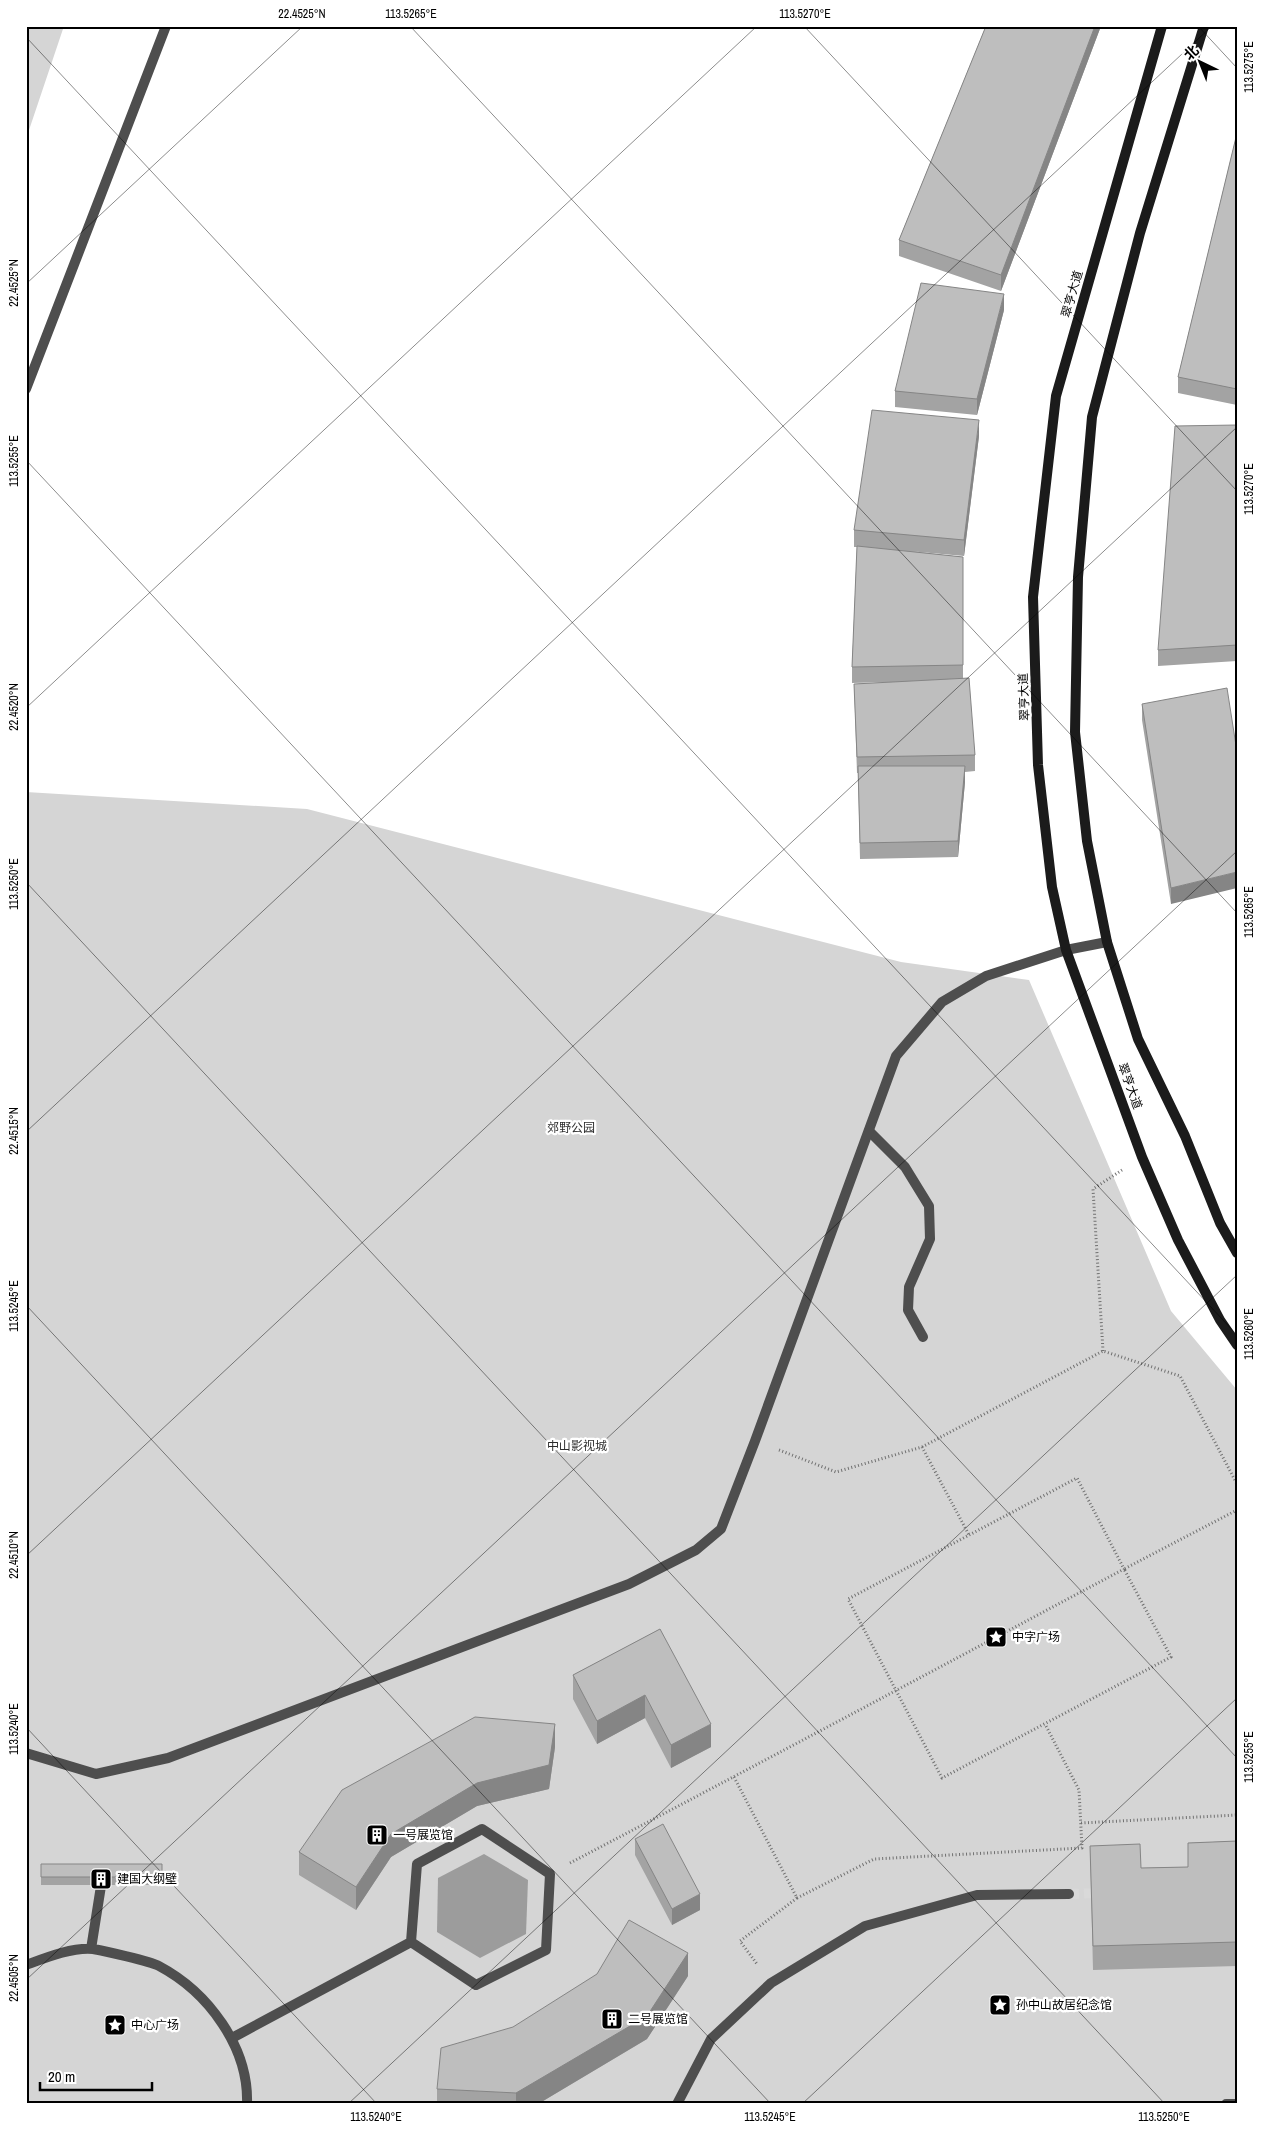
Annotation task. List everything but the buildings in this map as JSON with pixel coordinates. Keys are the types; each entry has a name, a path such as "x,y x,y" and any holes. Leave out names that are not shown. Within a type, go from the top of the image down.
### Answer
{"main road":[{"name":"翠亨大道","path":"1162,26 1056,396 1033,596 1038,764 1052,887 1066,950 1142,1157 1178,1240 1220,1320 1237,1345"},
{"name":"翠亨大道","path":"1204,26 1140,233 1092,417 1078,576 1075,732 1087,841 1108,942 1138,1040 1185,1136 1220,1224 1237,1253"}],"street":[{"path":"26,389 166,26"},
{"path":"26,1753 96,1774 168,1758 629,1584 696,1550 720,1529 755,1441 896,1056 942,1002 986,976 1066,950 1108,942"},
{"path":"869,1131 905,1167 929,1206 930,1239 909,1287 908,1310 923,1337"},
{"path":"482,1830 550,1874 546,1950 476,1985 411,1942 417,1864 482,1830"},
{"path":"91,1949 101,1886"},
{"path":"676,2104 711,2039 772,1983 866,1926 977,1895 1069,1894"},
{"path":"232,2038 411,1942"},
{"path":"26,1966 56,1954 91,1949 158,1965 201,1995 232,2038 247,2088 247,2104"},
{"path":"1226,2104 1237,2104"}],"path":[{"path":"1103,1351 1094,1189 1142,1157"},
{"path":"755,1441 836,1472 922,1447 1103,1351 1180,1376 1237,1484"},
{"path":"922,1447 969,1535"},
{"path":"1077,1478 1124,1569 1171,1657 942,1778 848,1599 1077,1478"},
{"path":"550,1874 1237,1510"},
{"path":"772,1983 740,1942 797,1898 874,1859 1082,1848 1079,1790 1044,1724"},
{"path":"734,1777 797,1898"},
{"path":"1081,1823 1237,1815"}],"green space":[{"path":"26,26 64,26 26,139"},
{"name":"中山影视城","path":"26,792 307,809 901,962 1029,980 1171,1311 1237,1390 1237,2104 26,2104"}],"shaded area":[{"path":"484,1854 528,1880 526,1934 480,1958 437,1932 438,1878"}],"tunnel":[{"path":"1069,1894 1103,1893"}],"place":[{"name":"中字广场","path":"996,1637"},
{"name":"一号展览馆","path":"377,1835"},
{"name":"建国大纲壁","path":"101,1879"},
{"name":"孙中山故居纪念馆","path":"1000,2005"},
{"name":"二号展览馆","path":"612,2019"},
{"name":"中心广场","path":"115,2025"}],"park label":[{"name":"郊野公园","path":"571,1128"}]}
